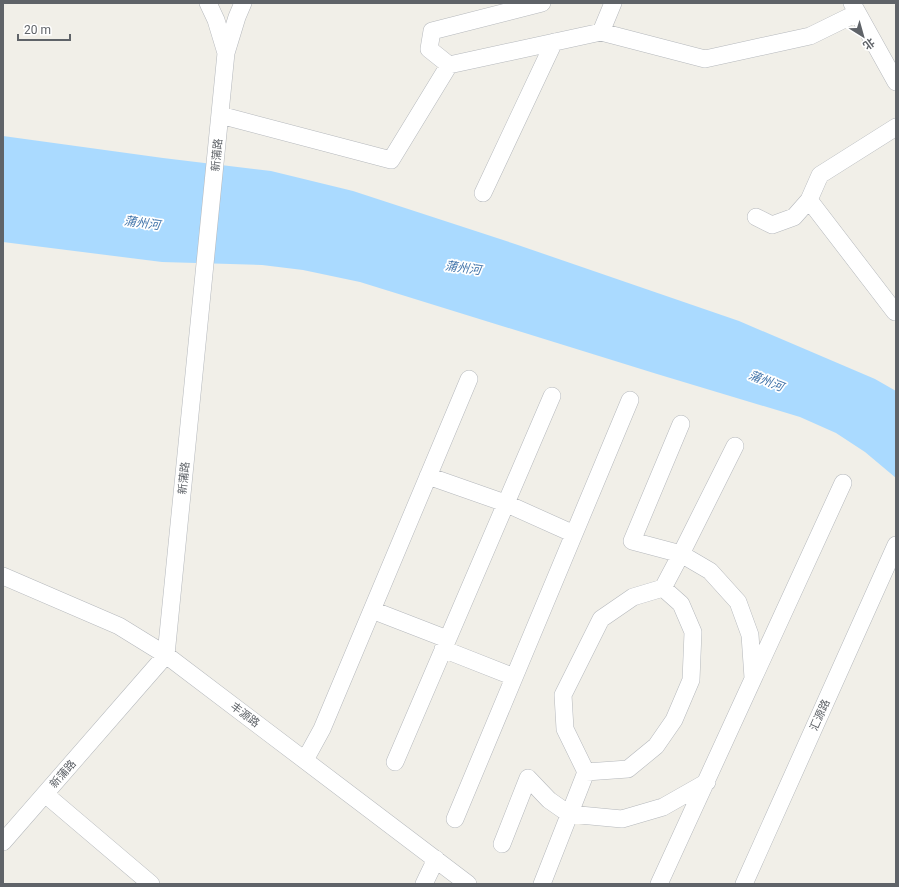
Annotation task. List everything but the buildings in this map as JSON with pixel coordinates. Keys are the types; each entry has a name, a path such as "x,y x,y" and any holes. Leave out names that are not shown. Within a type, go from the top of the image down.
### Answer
{"street":[{"name":"新蒲路","path":"208,3 216,20 226,53"},
{"name":"新蒲路","path":"3,842 166,655 217,156 226,53 237,18 244,3"},
{"path":"449,65 429,49 432,31 542,3"},
{"path":"601,32 613,3"},
{"path":"220,115 391,160 449,65 601,32 705,59 810,36 854,8 896,82"},
{"path":"483,193 554,42"},
{"path":"756,218 772,225 794,218 809,200 820,175 896,127"},
{"path":"809,200 895,312"},
{"path":"305,760 322,729 469,379"},
{"path":"395,762 552,396"},
{"path":"455,819 630,400"},
{"path":"682,424 632,541 682,554 710,571 738,602 750,635 753,680"},
{"path":"542,884 586,772 565,729 563,695 601,619 634,597 663,588 682,554 735,446"},
{"path":"428,476 505,503 574,534"},
{"path":"659,884 843,483"},
{"name":"汇源路","path":"744,884 896,546"},
{"name":"丰源路","path":"3,576 119,626 166,655 468,884"},
{"path":"586,772 628,768 656,746 674,720 691,680 693,632 681,604 663,588"},
{"path":"372,610 514,677"},
{"path":"502,844 528,778 549,800 570,814 622,819 663,807 707,782"},
{"path":"45,794 151,884"},
{"path":"424,884 436,859"}],"water":[{"name":"蒲州河","path":"3,136 271,171 353,191 515,244 739,321 875,379 896,391 896,478 865,452 836,433 800,417 360,282 303,270 262,265 162,262 3,242"}]}
